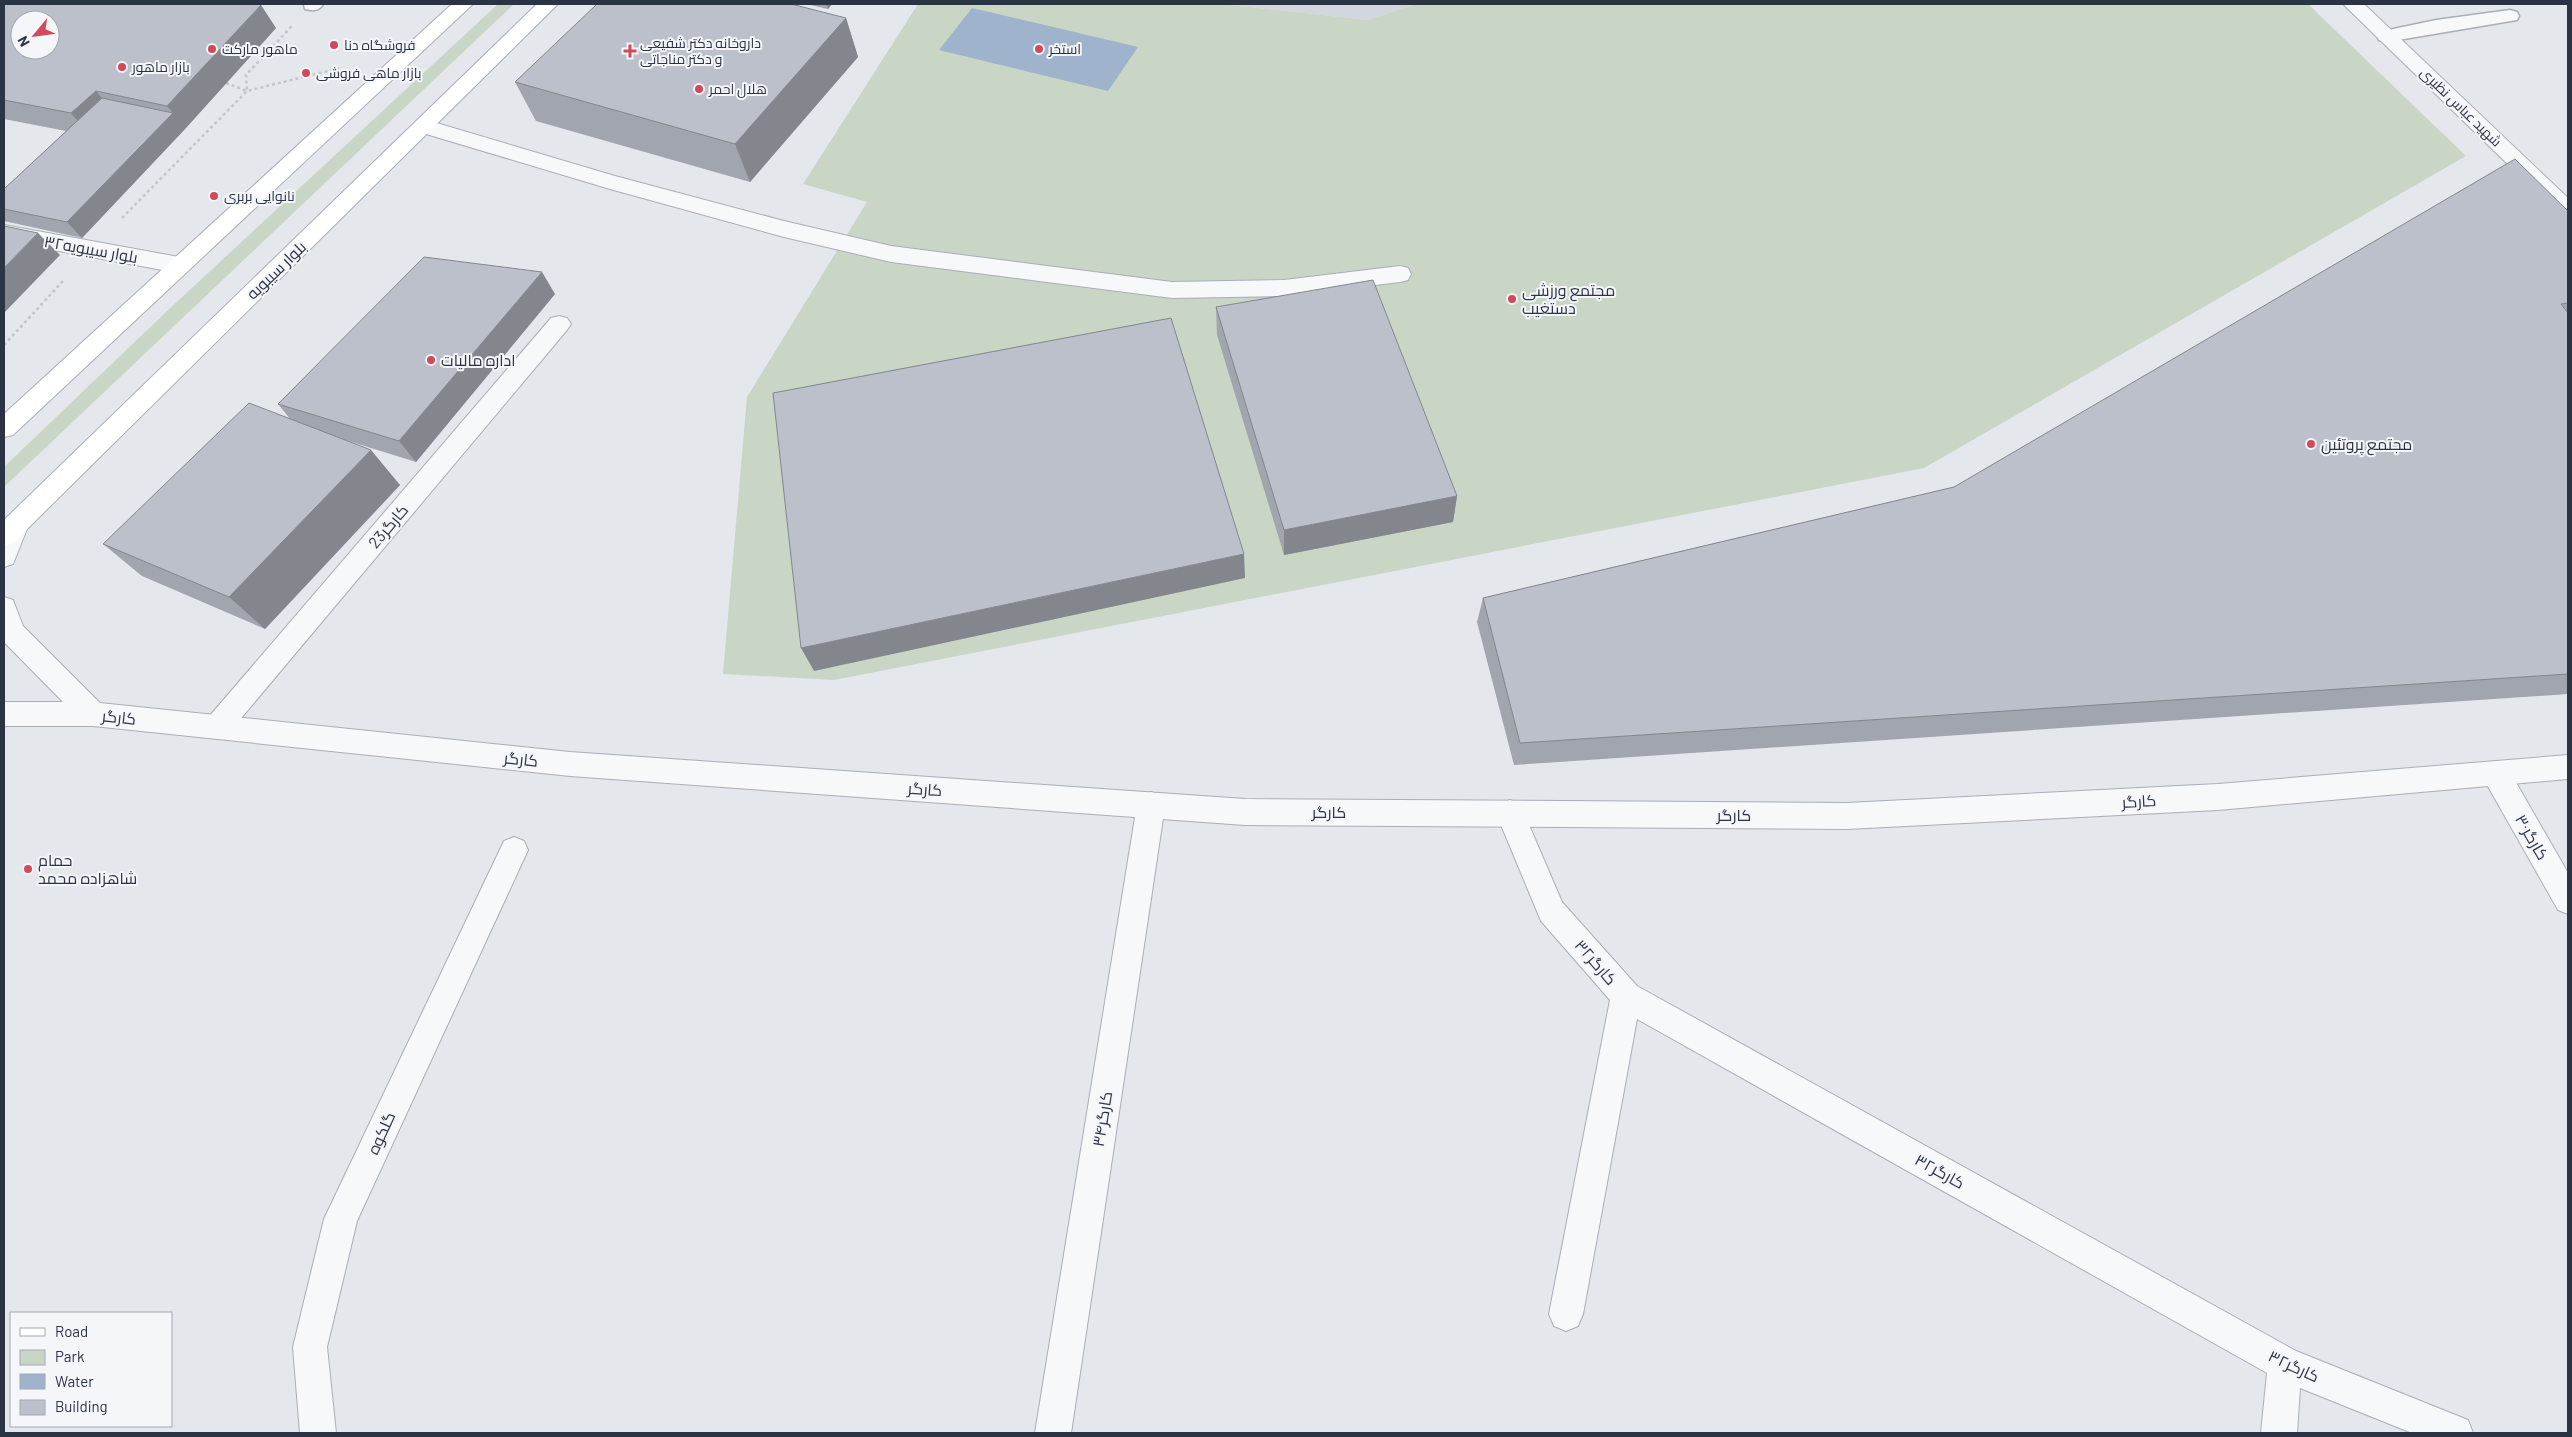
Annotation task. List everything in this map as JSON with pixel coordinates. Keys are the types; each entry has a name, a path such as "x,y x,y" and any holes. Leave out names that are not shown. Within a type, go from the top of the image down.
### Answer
{"main road":[{"path":"4,428 463,4"},
{"name":"بلوار سیبویه","path":"10,530 548,4"}],"street":[{"name":"شهید عباس نظیری","path":"2353,4 2568,210"},
{"path":"423,126 619,185 784,229 891,254 1172,290 1284,288 1400,274"},
{"name":"بلوار سیبویه۳۲","path":"4,233 179,265"},
{"name":"23کارگر","path":"217,728 558,324"},
{"path":"4,557 10,530"},
{"path":"4,608 11,632 93,714"},
{"name":"کارگر","path":"4,714 93,714 570,764 1245,812 1847,816 2218,797 2496,774 2568,766"},
{"name":"کارگر۳۰","path":"2496,774 2568,900"},
{"name":"کارگر۳۴","path":"1053,1433 1151,805"},
{"name":"کارگر۳۲","path":"1510,813 1551,912 1626,996 2285,1364 2455,1433"},
{"name":"گلکوه","path":"318,1433 310,1347 341,1219 514,850"},
{"path":"1566,1314 1626,996"},
{"path":"2279,1433 2285,1364"}],"lane":[{"path":"2386,36 2436,26 2510,16"}],"path":[{"path":"247,91 246,75 313,4"},
{"path":"4,345 92,249 247,91 348,66"},
{"path":"226,83 247,91"}],"shaded area":[{"path":"1221,4 1416,4 1368,20"}],"green space":[{"path":"498,4 514,4 4,487 4,467 166,312"},
{"name":"مجتمع ورزشی دستغیب","path":"918,4 1221,4 1368,20 1416,4 2308,4 2466,156 1924,468 834,680 723,674 747,397 867,202 803,184"}],"water":[{"name":"استخر","path":"972,8 1138,47 1108,91 939,50"}],"building":[{"name":"بازار ماهور","path":"4,4 261,5 167,106 96,91 71,113 4,100"},
{"name":"هلال احمر","path":"597,4 791,4 846,18 735,144 515,82"},
{"path":"102,98 173,113 67,222 4,209 4,189"},
{"name":"مجتمع پروتئین","path":"2515,159 2568,211 2568,303 2561,304 2568,313 2568,674 1520,743 1483,598 1954,487"},
{"path":"4,226 38,233 4,268"},
{"name":"اداره مالیات","path":"424,257 542,272 399,441 278,404"},
{"path":"1373,280 1457,496 1284,530 1216,307"},
{"path":"1171,318 1244,554 801,648 773,393"},
{"path":"249,403 371,450 229,597 103,544"}],"place":[{"name":"فروشگاه دنا","path":"334,45"},
{"name":"ماهور مارکت","path":"212,49"},
{"name":"استخر","path":"1039,49"},
{"name":"داروخانه دکتر شفیعی و دکتر مناجاتی","path":"630,51"},
{"name":"بازار ماهور","path":"122,67"},
{"name":"بازار ماهی فروشی","path":"306,73"},
{"name":"هلال احمر","path":"699,89"},
{"name":"نانوایی بربری","path":"214,196"},
{"name":"مجتمع ورزشی دستغیب","path":"1512,299"},
{"name":"اداره مالیات","path":"431,360"},
{"name":"مجتمع پروتئین","path":"2311,444"},
{"name":"حمام شاهزاده محمد","path":"28,869"}]}
